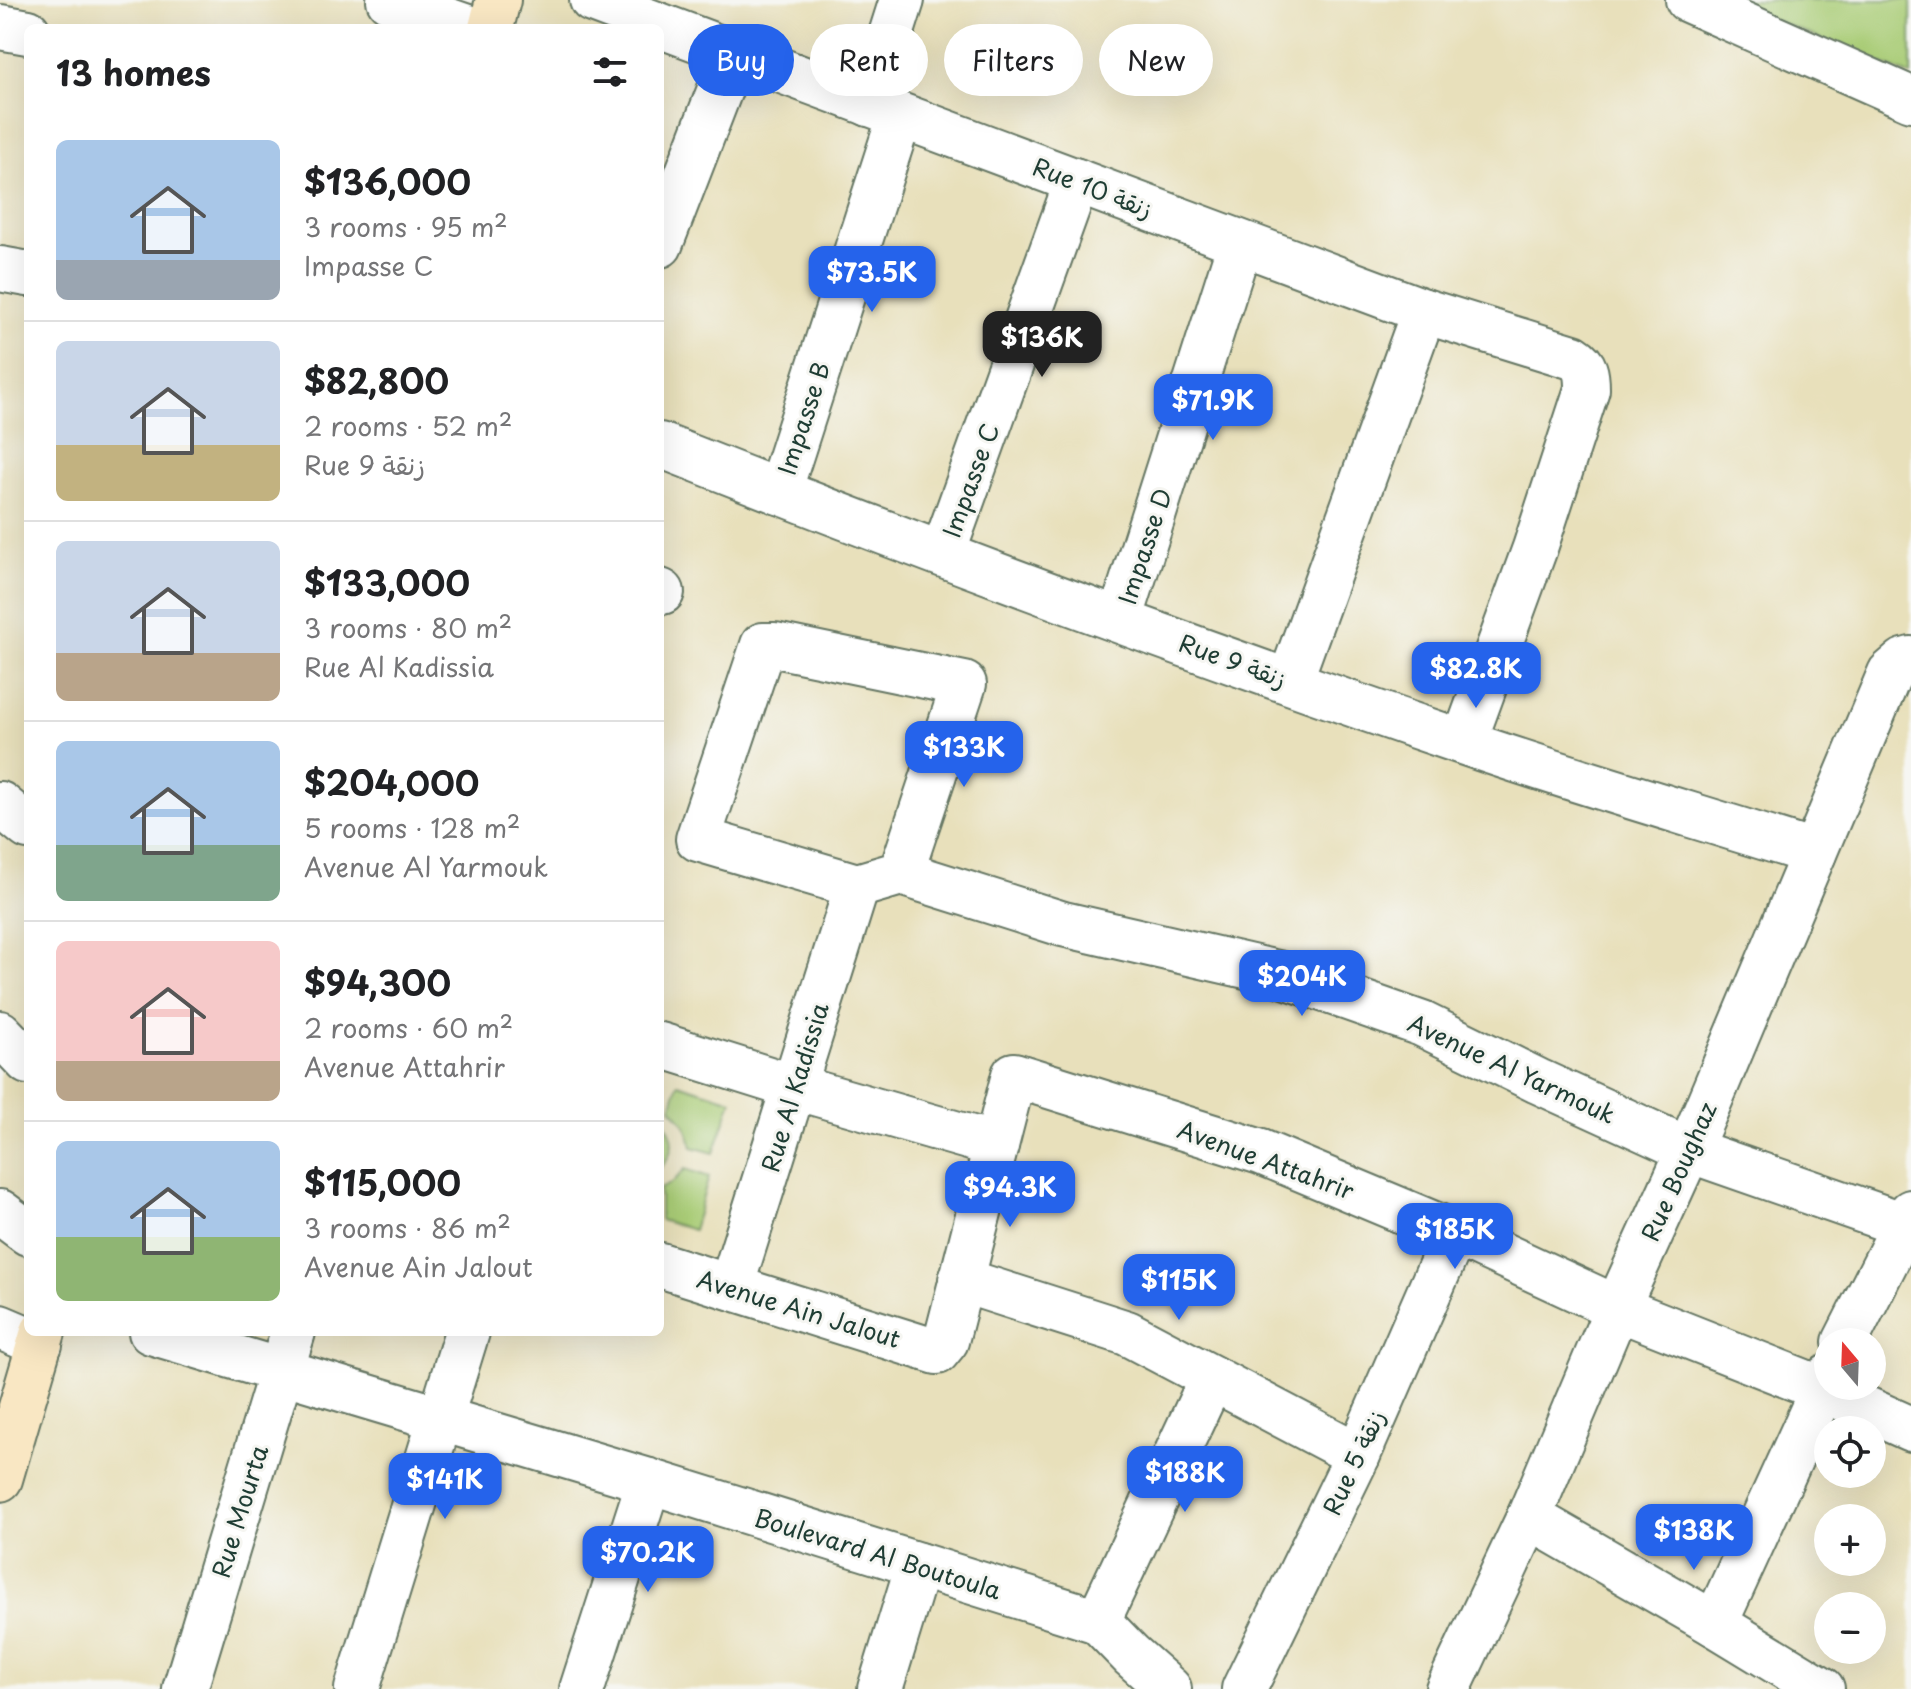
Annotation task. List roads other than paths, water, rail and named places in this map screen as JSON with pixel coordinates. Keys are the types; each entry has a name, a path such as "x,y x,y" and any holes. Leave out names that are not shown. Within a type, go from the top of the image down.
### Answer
{"street":[{"path":"389,0 458,24"},
{"path":"492,24 498,0"},
{"name":"Rue 10 زنقة","path":"592,0 656,24"},
{"name":"Impasse B","path":"779,492 884,110 902,0"},
{"path":"1688,0 1911,99"},
{"path":"0,27 24,31"},
{"name":"Rue 10 زنقة","path":"664,27 688,36"},
{"name":"Rue 10 زنقة","path":"794,76 1424,311 1573,357 1583,365 1587,389 1535,548 1464,742"},
{"path":"664,235 717,96"},
{"name":"Impasse C","path":"943,553 1077,181"},
{"name":"Impasse D","path":"1120,620 1240,243"},
{"path":"0,269 24,273"},
{"path":"1290,681 1424,311"},
{"name":"Rue 9 زنقة","path":"664,447 1120,620 1290,681 1464,742 1814,853"},
{"path":"763,645 964,684 901,873 857,886 698,839 763,645"},
{"name":"Rue Boughaz","path":"1448,1689 1529,1517 1617,1308 1689,1150 1890,673 1911,659"},
{"path":"0,804 24,824"},
{"name":"Avenue Al Yarmouk","path":"901,873 1063,924 1277,973 1422,1024 1689,1150 1907,1219"},
{"name":"Rue Al Kadissia","path":"731,1287 857,886"},
{"path":"0,1033 24,1058"},
{"path":"664,1046 996,1145"},
{"name":"Avenue Attahrir","path":"937,1352 946,1341 1014,1075 1261,1152 1455,1233 1617,1308 1814,1379"},
{"path":"0,1212 24,1230"},
{"path":"1852,1328 1907,1219"},
{"name":"Rue 5 زنقة","path":"1244,1689 1358,1455 1455,1233"},
{"name":"Avenue Ain Jalout","path":"664,1266 937,1352"},
{"path":"961,1280 1127,1333 1358,1455"},
{"path":"0,1327 24,1333"},
{"name":"Boulevard Al Boutoula","path":"180,1336 288,1351 441,1420 649,1481 1098,1621 1169,1689"},
{"path":"357,1689 466,1336"},
{"path":"2,1462 41,1338"},
{"name":"Rue Mourta","path":"185,1689 288,1351"},
{"path":"1098,1621 1212,1378"},
{"path":"1715,1624 1817,1400"},
{"name":"Avenue Attahrir","path":"1857,1400 1911,1429"},
{"path":"586,1688 649,1481"},
{"path":"1529,1517 1822,1689"},
{"path":"880,1689 918,1565"}]}
